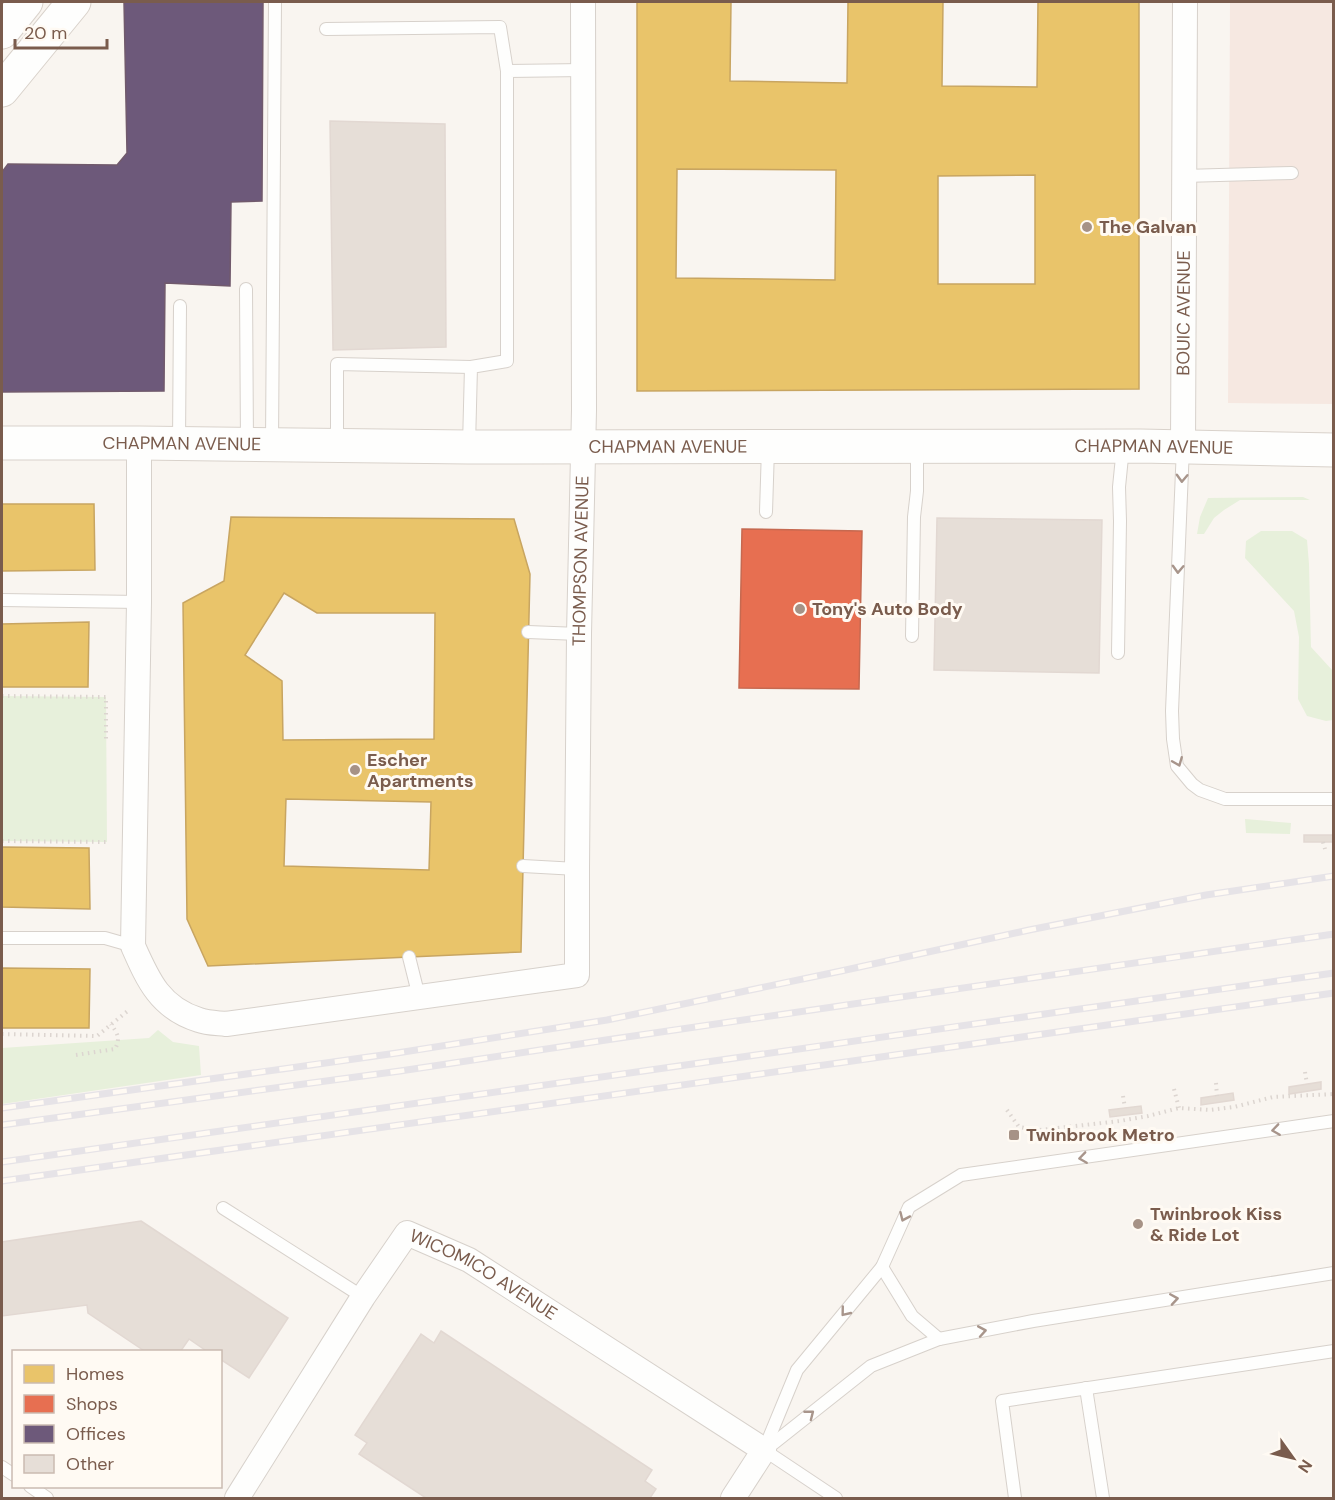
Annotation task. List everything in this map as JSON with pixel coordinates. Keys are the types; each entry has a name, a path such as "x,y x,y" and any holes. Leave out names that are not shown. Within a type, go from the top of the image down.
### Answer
{"street":[{"path":"2,32 26,2"},
{"path":"2,90 74,2"},
{"name":"THOMPSON AVENUE","path":"419,997 577,975 579,634 584,446 584,2"},
{"name":"BOUIC AVENUE","path":"1183,447 1185,2"},
{"name":"CHAPMAN AVENUE","path":"2,443 469,447 1124,446 1334,450"},
{"path":"139,443 139,602 133,946 148,979 170,1006 200,1020 226,1024 419,997"},
{"name":"WICOMICO AVENUE","path":"237,1498 363,1297 407,1233 470,1260 764,1450"},
{"path":"733,1498 764,1450"}],"lane":[{"path":"260,444 275,2"},
{"path":"326,29 500,27 507,71 507,361 471,367 337,364 337,446"},
{"path":"507,71 584,70"},
{"path":"1184,176 1292,173"},
{"path":"246,289 260,444"},
{"path":"179,443 180,306"},
{"path":"469,447 471,367"},
{"path":"766,512 768,446"},
{"path":"1119,653 1119,487 1124,446"},
{"path":"912,636 917,447"},
{"path":"1183,447 1172,711 1177,766 1200,790 1225,799 1334,799"},
{"path":"2,600 139,602"},
{"path":"528,632 579,634"},
{"path":"523,866 577,869"},
{"path":"2,938 105,938 133,946"},
{"path":"409,957 419,997"},
{"path":"764,1450 797,1370 882,1267 909,1207 961,1175 1334,1121"},
{"path":"223,1208 363,1297"},
{"path":"882,1267 912,1316 939,1339"},
{"path":"764,1450 871,1366 939,1339 1334,1273"},
{"path":"1015,1498 1002,1401 1334,1351"},
{"path":"1086,1388 1103,1498"},
{"path":"764,1450 836,1498"},
{"path":"33,1488 47,1498"}],"path":[{"path":"2,696 106,697 106,741"},
{"path":"2,841 107,842 107,831"},
{"path":"1323,842 1325,849"},
{"path":"2,1034 97,1036 130,1009"},
{"path":"76,1055 115,1049 119,1036 111,1024"},
{"path":"1305,1072 1307,1084"},
{"path":"1216,1083 1217,1096"},
{"path":"1174,1089 1179,1108"},
{"path":"1007,1110 1019,1127 1040,1130 1148,1116 1179,1108 1210,1110 1234,1107 1273,1097 1334,1094"},
{"path":"1123,1096 1125,1108"}],"shaded area":[{"path":"1230,2 1333,2 1333,404 1228,403"}],"green space":[{"path":"1303,497 1310,500 1240,500 1214,518 1204,534 1197,534 1200,517 1208,498"},
{"path":"1261,531 1292,531 1307,540 1311,647 1333,671 1333,720 1326,721 1307,716 1298,699 1299,637 1294,611 1245,558 1246,541"},
{"path":"2,696 106,697 107,842 2,841"},
{"path":"1245,819 1291,823 1290,834 1246,833"},
{"path":"158,1030 173,1042 199,1046 201,1075 2,1104 2,1048 149,1038"}],"building: Homes":[{"name":"The Galvan","path":"637,2 731,2 730,81 847,83 848,2 943,2 942,86 1037,87 1038,2 1139,2 1139,389 637,391","holes":["677,169 836,170 835,280 676,278","1035,175 1035,284 938,284 938,176"]},
{"path":"2,504 94,504 95,570 2,571"},
{"name":"Escher Apartments","path":"231,517 514,519 530,574 521,952 208,966 187,919 183,603 224,581","holes":["284,593 317,613 435,613 434,739 283,740 282,681 245,655","286,799 431,802 429,870 284,866"]},
{"path":"89,622 88,687 2,687 2,624"},
{"path":"2,847 89,848 90,909 2,907"},
{"path":"2,968 90,969 89,1028 2,1028"}],"building: Shops":[{"name":"Tony's Auto Body","path":"742,529 862,531 859,689 739,688"}],"building: Offices":[{"path":"124,2 263,2 262,201 231,202 230,286 165,283 164,391 2,392 2,172 8,164 117,165 127,153"}],"building: Other":[{"path":"330,121 445,124 446,347 333,350"},
{"path":"937,518 1102,520 1099,673 934,670"},
{"path":"1304,835 1334,835 1334,842 1304,842"},
{"path":"1321,1082 1321,1089 1289,1094 1289,1087"},
{"path":"1233,1093 1234,1100 1201,1105 1201,1098"},
{"path":"1141,1106 1142,1113 1110,1117 1109,1110"},
{"path":"141,1221 288,1318 249,1378 222,1360 222,1350 205,1350 189,1339 181,1350 143,1350 88,1313 87,1305 2,1316 2,1242"},
{"path":"441,1331 652,1470 645,1481 656,1489 650,1498 426,1498 359,1454 367,1443 355,1435 421,1334 434,1343"}],"railway":[{"path":"2,1108 397,1053 607,1020 1029,930 1206,895 1334,876"},
{"path":"2,1125 400,1071 1334,934"},
{"path":"2,1162 1334,973"},
{"path":"2,1181 1334,993"}],"place":[{"name":"The Galvan","path":"1087,227"},
{"name":"Tony's Auto Body","path":"800,609"},
{"name":"Escher Apartments","path":"355,770"},
{"name":"Twinbrook Metro","path":"1014,1135"},
{"name":"Twinbrook Kiss & Ride Lot","path":"1138,1224"}]}
